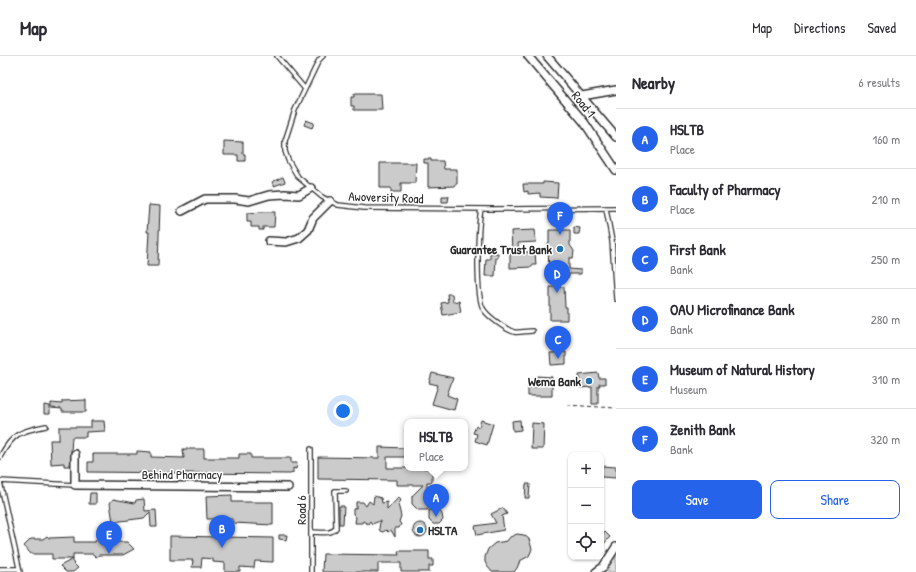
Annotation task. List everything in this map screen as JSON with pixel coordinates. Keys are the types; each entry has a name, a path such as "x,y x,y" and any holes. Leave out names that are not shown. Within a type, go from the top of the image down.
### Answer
{"street":[{"name":"Road 1","path":"528,56 584,122 616,170"},
{"name":"Road 1","path":"548,56 616,137"},
{"path":"582,96 616,90"},
{"path":"182,211 205,199 236,199 250,201 269,195 299,195 311,188"},
{"path":"269,240 286,242 300,238 308,230 312,218 330,201"},
{"path":"75,454 76,485"},
{"name":"Behind Pharmacy","path":"76,485 288,487"},
{"path":"596,572 602,569 616,547"}],"lane":[{"path":"277,56 305,89"},
{"path":"316,56 319,60"},
{"name":"Awoversity Road","path":"323,56 319,60 295,110 285,141 285,151 288,160 298,177 322,197 338,205 364,208 616,208"},
{"path":"481,209 478,226 478,290 483,310 494,320 514,332 532,331"},
{"path":"606,209 612,241 616,299"},
{"path":"0,457 8,442 25,430 46,426"},
{"name":"Road 6","path":"311,449 311,572"},
{"path":"0,569 19,570 0,482 76,485"},
{"path":"311,532 331,532 336,528 335,491 346,491"}],"path":[{"path":"567,405 616,408"}],"shaded area":[{"path":"616,547 616,572 601,572"}],"building":[{"path":"354,94 381,94 382,110 354,110 354,106 351,106 351,97 354,97"},
{"path":"306,120 314,123 312,128 304,125"},
{"path":"224,141 243,142 243,154 245,154 245,161 238,161 238,155 224,155"},
{"path":"424,159 431,159 431,161 443,161 444,169 457,169 457,184 455,184 455,186 428,187 428,163 424,163"},
{"path":"380,163 416,163 415,183 401,183 401,192 391,192 391,188 380,188"},
{"path":"283,177 285,182 274,186 272,182"},
{"path":"543,182 558,183 557,198 540,197 540,193 528,194 528,191 524,192 523,184 543,184"},
{"path":"442,196 449,196 448,202 442,202"},
{"path":"149,205 160,206 158,266 147,266"},
{"path":"275,212 274,227 263,227 263,230 259,230 259,227 251,227 251,222 247,222 247,213"},
{"path":"574,227 580,228 579,234 574,234"},
{"path":"535,230 536,242 518,243 519,252 535,252 536,265 532,265 532,267 510,268 510,253 512,252 511,231"},
{"path":"549,230 570,230 570,245 574,251 573,258 569,258 569,269 581,270 581,274 569,274 569,277 549,277"},
{"path":"490,253 498,253 498,258 496,258 495,276 485,276 486,259 490,259"},
{"path":"550,287 564,287 567,320 550,320"},
{"path":"447,294 452,294 453,302 459,301 461,312 443,315 441,303 448,302"},
{"path":"566,352 566,364 551,365 550,353"},
{"path":"432,373 453,378 447,395 457,399 454,410 432,404 438,385 429,383"},
{"name":"Wema Bank","path":"598,373 599,378 605,378 605,384 599,384 600,386 598,386 598,404 592,404 592,387 580,388 579,375"},
{"path":"537,376 552,377 552,396 528,396 528,387 537,387"},
{"path":"86,400 86,412 62,412 62,409 51,408 51,403 62,404 62,401"},
{"path":"44,405 50,406 50,414 44,414"},
{"path":"481,420 493,424 487,445 475,441 477,434 473,433 476,426 479,427"},
{"path":"520,420 521,430 513,431 512,421"},
{"path":"91,421 104,421 105,431 86,432 86,437 72,437 70,466 64,466 64,463 51,464 50,440 59,440 59,427 91,427"},
{"path":"532,423 544,424 543,449 531,449"},
{"path":"379,447 404,448 404,457 387,457 387,468 404,468 404,471 435,471 432,472 432,482 427,482 427,490 433,496 433,504 427,510 418,510 412,504 412,496 423,485 397,485 397,480 318,479 318,457 379,458"},
{"path":"183,449 204,449 204,458 239,458 239,454 251,454 251,458 291,458 291,463 297,463 296,469 293,468 293,473 290,474 88,472 88,462 93,462 93,454 137,454 137,451 151,452 151,457 184,458"},
{"path":"604,466 616,467 616,478 604,477"},
{"path":"526,484 530,484 529,498 525,498"},
{"path":"90,493 96,493 96,504 89,504"},
{"path":"232,495 232,502 273,502 273,525 233,523 232,519 207,519 206,496"},
{"path":"374,496 381,498 382,503 387,502 387,510 399,497 401,501 398,504 401,516 399,522 401,524 399,528 395,528 395,537 391,530 388,532 386,530 383,532 380,531 380,521 372,524 370,521 368,524 363,521 362,523 355,523 356,517 353,514 353,509 356,508 356,502 363,502 366,506 369,501 373,504"},
{"path":"113,499 135,503 136,500 144,499 145,511 156,510 157,527 151,527 150,512 144,518 113,522 110,503"},
{"path":"339,506 344,506 343,524 339,524"},
{"path":"503,508 507,514 502,516 504,530 477,535 475,526 496,523 491,514"},
{"path":"429,510 439,510 442,514 443,520 439,524 433,524 429,520"},
{"name":"HSLTA","path":"420,523 425,525 427,530 425,535 420,537 415,535 413,530 415,525"},
{"path":"605,532 610,537 604,544"},
{"path":"517,534 524,535 529,539 532,549 529,556 520,561 514,572 492,572 485,562 488,549 495,543 507,541 510,537"},
{"path":"279,535 287,535 286,540 279,539"},
{"path":"47,536 49,538 74,537 74,542 95,542 96,539 99,542 127,542 134,549 123,555 99,555 96,557 93,554 73,554 73,559 52,559 52,554 31,554 24,546 31,539 43,539"},
{"path":"170,536 273,538 273,562 255,561 254,568 240,567 240,572 225,572 225,563 213,562 213,559 202,558 201,567 192,567 193,560 170,560"},
{"path":"398,551 429,551 429,559 433,559 433,566 429,566 429,572 401,572 401,563 378,563 378,572 322,572 323,554 399,555"},
{"path":"73,559 73,563 78,568 73,572 66,572 60,566"}],"place":[{"name":"Zenith Bank","path":"560,235"},
{"name":"Guarantee Trust Bank","path":"560,249"},
{"name":"OAU Microfinance Bank","path":"557,293"},
{"name":"First Bank","path":"558,359"},
{"name":"Wema Bank","path":"589,381"},
{"name":"HSLTB","path":"436,517"},
{"name":"HSLTA","path":"420,530"},
{"name":"Faculty of Pharmacy","path":"222,548"},
{"name":"Museum of Natural History","path":"109,554"}]}
